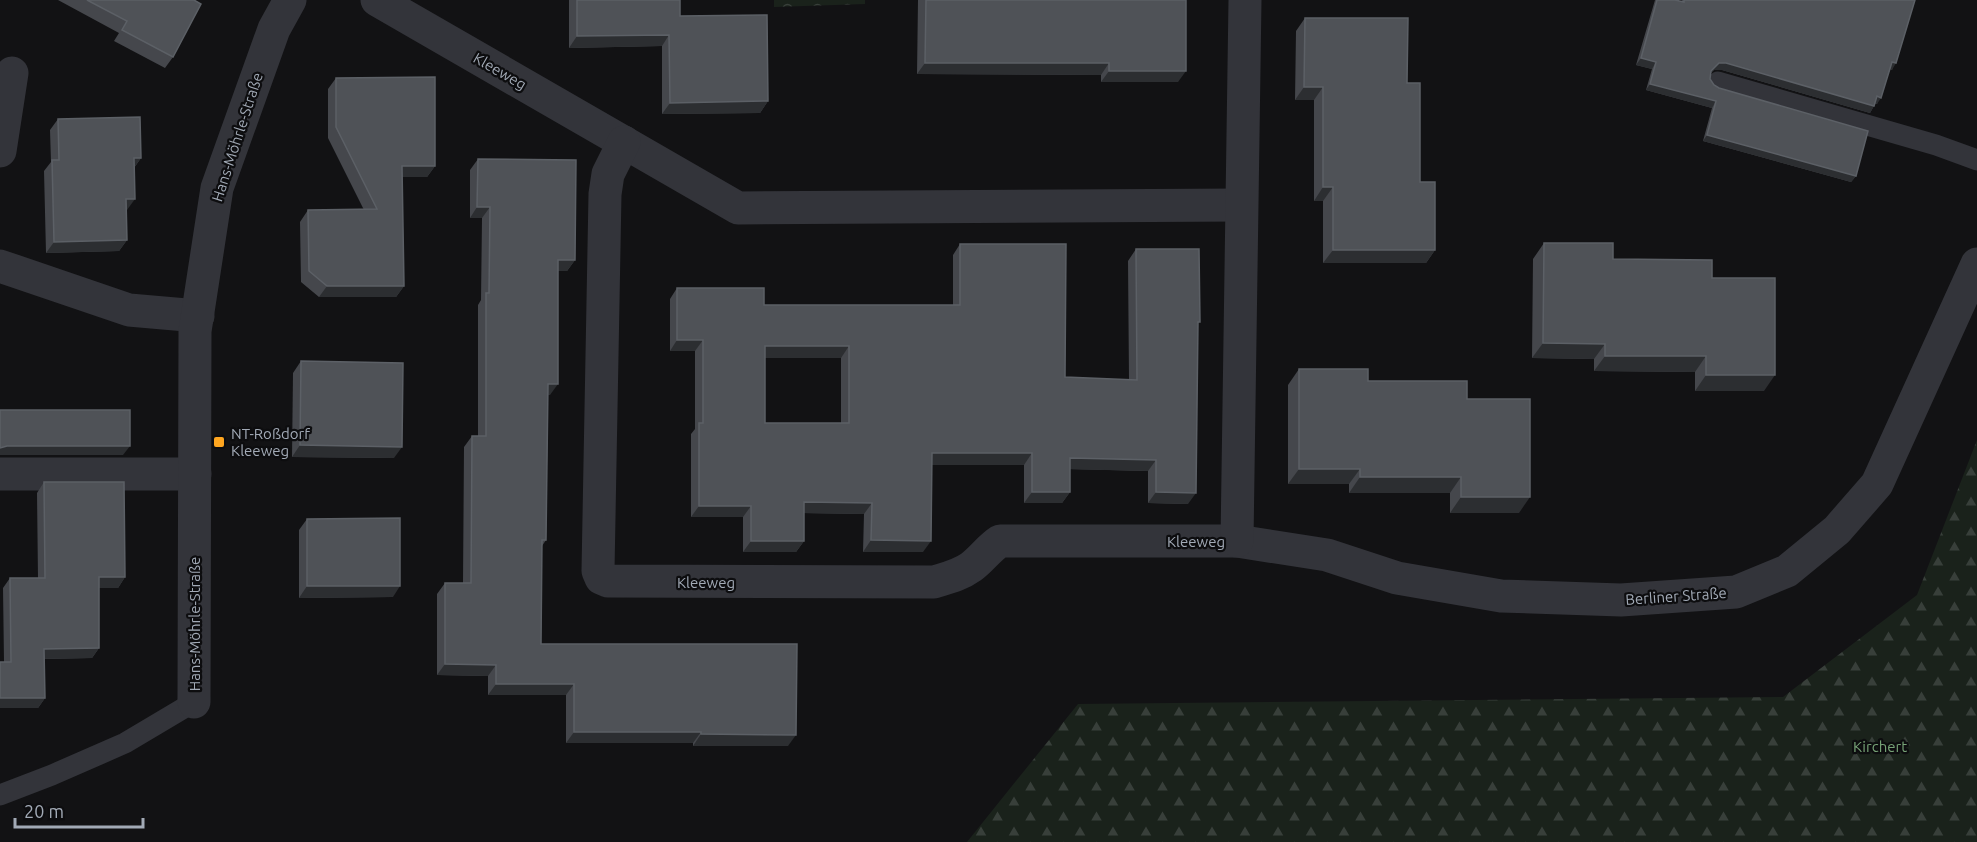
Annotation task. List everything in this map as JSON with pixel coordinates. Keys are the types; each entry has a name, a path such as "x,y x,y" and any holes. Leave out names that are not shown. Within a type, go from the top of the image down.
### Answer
{"street":[{"name":"Hans-Möhrle-Straße","path":"194,702 195,332 217,189 274,28 290,0"},
{"name":"Kleeweg","path":"377,0 738,208 1241,205"},
{"path":"1237,541 1245,0"},
{"path":"0,151 12,73"},
{"name":"Kleeweg","path":"624,142 608,174 605,194 598,571 602,578 608,581 934,582 954,576 970,567 990,547 1000,541 1237,541"},
{"name":"Berliner Straße","path":"1237,541 1327,555 1397,579 1501,596 1621,600 1736,592 1787,571 1838,530 1877,484 1977,264"},
{"path":"0,266 129,310 198,316"},
{"path":"0,474 195,474"}],"lane":[{"path":"1718,82 1936,145 1977,160"},
{"name":"Hans-Möhrle-Straße","path":"0,795 125,743 194,702"}],"green space":[{"path":"774,0 865,0 865,4 774,7"},
{"name":"Kirchert","path":"1977,440 1977,842 967,842 1078,704 1783,697 1917,595"}],"building":[{"path":"87,0 194,0 201,4 173,57 122,30 127,21"},
{"path":"577,0 680,0 680,16 767,15 768,101 670,103 669,35 577,36"},
{"path":"926,0 1186,0 1186,71 1109,71 1109,63 925,63"},
{"path":"1657,0 1684,2 1684,0 1915,0 1896,63 1892,62 1881,98 1877,96 1874,106 1726,63 1719,63 1711,71 1710,79 1719,88 1868,131 1856,176 1707,135 1716,101 1650,84 1656,62 1641,58"},
{"path":"1305,18 1408,18 1407,83 1420,83 1420,182 1435,182 1435,250 1333,250 1333,187 1323,187 1323,87 1304,87"},
{"path":"435,77 435,166 402,166 404,286 327,286 309,271 308,210 377,209 336,127 336,78"},
{"path":"140,117 141,158 134,158 135,199 126,199 127,240 54,242 52,160 59,160 58,119"},
{"path":"478,159 576,160 575,260 558,260 558,384 548,384 546,540 542,540 541,644 797,644 796,735 574,732 574,684 496,684 496,665 445,664 445,583 471,583 472,436 486,436 486,293 489,293 490,207 477,207"},
{"path":"1544,243 1613,243 1613,259 1712,260 1712,278 1775,278 1775,375 1706,375 1706,356 1605,356 1605,344 1543,343"},
{"path":"960,244 1066,244 1065,377 1137,380 1136,249 1199,249 1200,322 1198,322 1196,493 1156,492 1156,460 1070,458 1070,492 1032,492 1032,453 932,453 931,541 871,540 872,503 804,502 804,541 751,541 751,506 699,506 699,423 703,423 703,340 677,340 677,288 764,288 764,305 960,305","holes":["765,346 849,346 849,423 765,423"]},
{"path":"301,361 403,363 402,447 300,445"},
{"path":"1299,369 1368,369 1368,381 1467,381 1467,399 1530,399 1530,497 1461,497 1461,477 1360,477 1360,469 1299,469"},
{"path":"0,410 130,410 130,446 7,446 0,448"},
{"path":"44,482 124,482 125,577 99,577 99,648 44,649 45,698 0,698 0,662 11,662 10,578 45,578"},
{"path":"400,518 400,586 307,586 307,519"}],"place":[{"name":"NT-Roßdorf Kleeweg","path":"219,442"}]}
